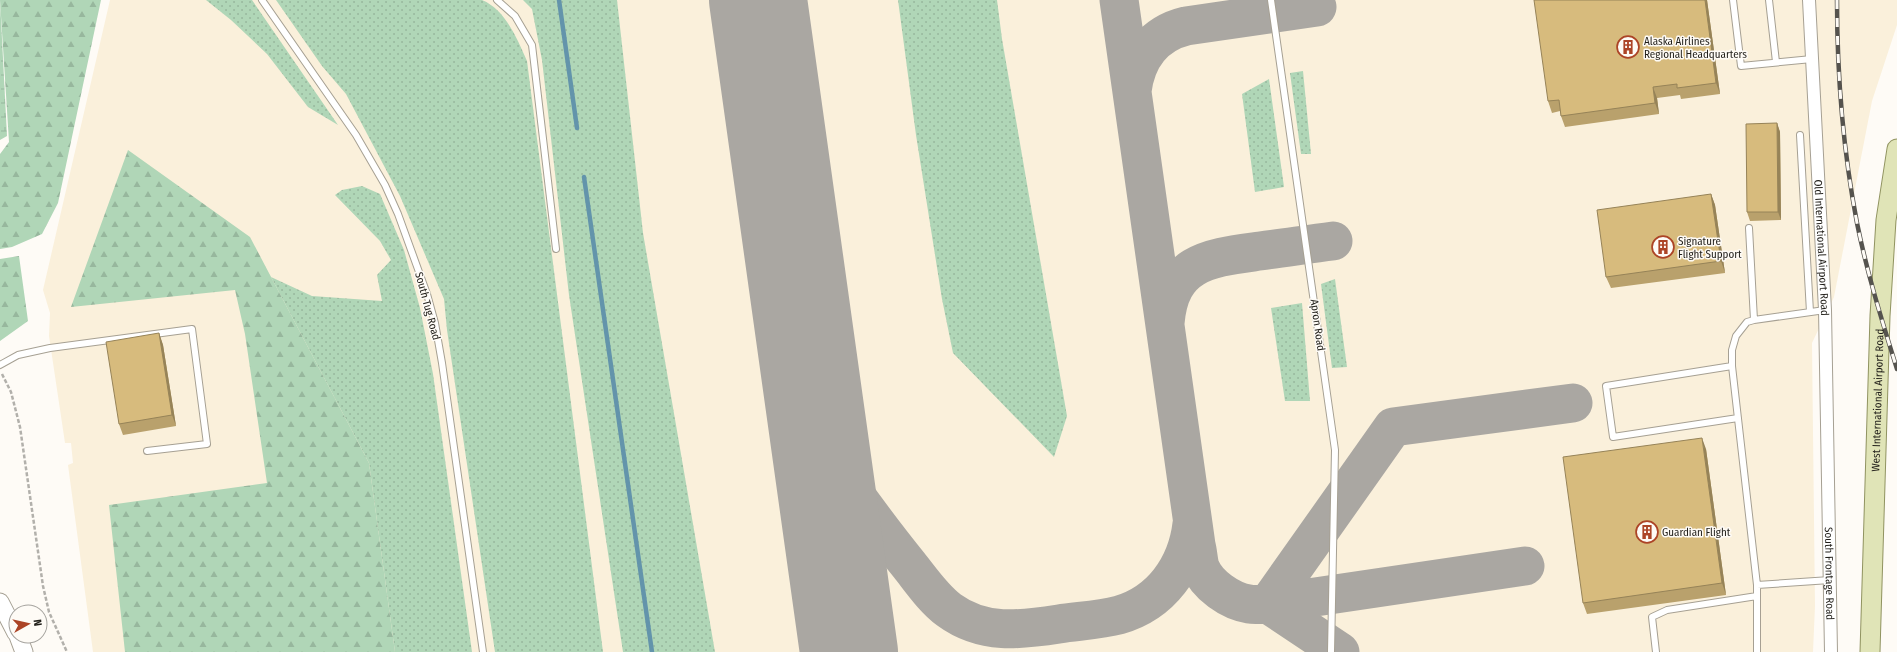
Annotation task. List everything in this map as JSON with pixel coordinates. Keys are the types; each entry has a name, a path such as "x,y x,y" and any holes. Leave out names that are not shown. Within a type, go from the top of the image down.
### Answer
{"main road":[{"name":"West International Airport Road","path":"1870,652 1880,316 1886,220 1897,149"},
{"path":"0,602 8,617"}],"street":[{"name":"Old International Airport Road","path":"1809,0 1825,310 1828,496"},
{"name":"South Frontage Road","path":"1828,496 1831,652"}],"lane":[{"name":"South Tug Road","path":"262,0 371,158 398,214 417,264 435,323 442,363 483,652"},
{"path":"497,0 515,16 532,45 556,249"},
{"name":"Apron Road","path":"1272,0 1335,450 1330,652"},
{"path":"1732,0 1741,66 1812,59"},
{"path":"1769,0 1776,62"},
{"path":"1800,135 1810,312"},
{"path":"1749,228 1754,320"},
{"path":"1757,652 1757,585 1732,366 1732,350 1736,336 1742,326 1754,320 1825,310"},
{"path":"0,365 18,355 50,348 192,330 207,444 147,451"},
{"path":"1732,366 1606,386 1613,437 1738,418"},
{"path":"1757,585 1830,580"},
{"path":"1656,652 1652,617 1667,610 1757,596"}],"path":[{"path":"1,372 11,392 20,427 43,586 49,612 67,652"}],"shaded area":[{"path":"110,0 1897,0 1897,25 1872,101 1834,297 1812,343 1815,606 1813,652 93,652 68,465 73,463 71,443 65,443 49,336 50,313 43,290"}],"green space":[{"path":"0,0 101,0 58,203 42,234 12,247 0,249 0,154 9,142"},
{"path":"0,0 7,136 0,140"},
{"path":"206,0 252,0 338,125 308,107 267,54 231,20"},
{"path":"276,0 482,0 498,11 515,35 527,61 603,652 495,652 447,330 444,299 400,196 346,94 322,66"},
{"path":"523,0 617,0 643,233 715,652 623,652 569,295 542,60 532,9"},
{"path":"898,0 997,0 1002,39 1067,416 1054,457 953,353 942,299 916,135"},
{"path":"1303,71 1311,154 1301,154 1290,73"},
{"path":"1269,79 1284,187 1255,192 1242,94"},
{"path":"128,150 250,237 369,463 395,652 125,652 109,505 267,483 245,334 235,290 71,307"},
{"path":"362,186 380,194 404,250 420,308 433,374 472,652 395,652 369,463 271,277 312,296 382,301 377,275 391,260 380,241 335,195 342,190"},
{"path":"19,256 28,321 0,341 0,259"},
{"path":"1335,279 1347,367 1332,368 1321,284"},
{"path":"1302,303 1310,401 1285,401 1271,308"}],"building":[{"name":"Alaska Airlines Regional Headquarters","path":"1534,0 1705,0 1716,83 1677,88 1677,84 1653,87 1655,103 1561,116 1559,100 1548,101"},
{"path":"1777,123 1778,212 1747,212 1746,124"},
{"name":"Signature Flight Support","path":"1711,194 1721,261 1606,277 1597,210"},
{"path":"159,333 172,415 119,424 106,342"},
{"name":"Guardian Flight","path":"1702,438 1722,583 1583,603 1563,457"}],"waterway":[{"path":"559,0 577,128"},
{"path":"584,177 652,652"}],"taxiway":[{"path":"1119,0 1196,545 1200,567 1203,574 1214,586 1227,596 1249,604 1268,604 1525,566"},
{"path":"1132,91 1137,68 1148,49 1155,41 1174,30 1186,26 1317,7"},
{"path":"1165,323 1168,302 1175,287 1184,275 1196,266 1225,256 1333,241"},
{"path":"1268,604 1393,427 1573,403"},
{"path":"822,448 875,522 932,594 949,610 962,618 975,624 988,627 1002,629 1030,628 1104,618 1119,615 1134,609 1147,602 1159,592 1178,569 1189,540 1192,524"},
{"path":"1268,604 1340,652"}],"runway":[{"path":"758,0 849,652"}],"railway":[{"path":"1837,0 1838,56 1842,112 1852,195 1870,279 1897,369"}],"place":[{"name":"Alaska Airlines Regional Headquarters","path":"1628,47"},
{"name":"Signature Flight Support","path":"1663,247"},
{"name":"Guardian Flight","path":"1647,532"}]}
